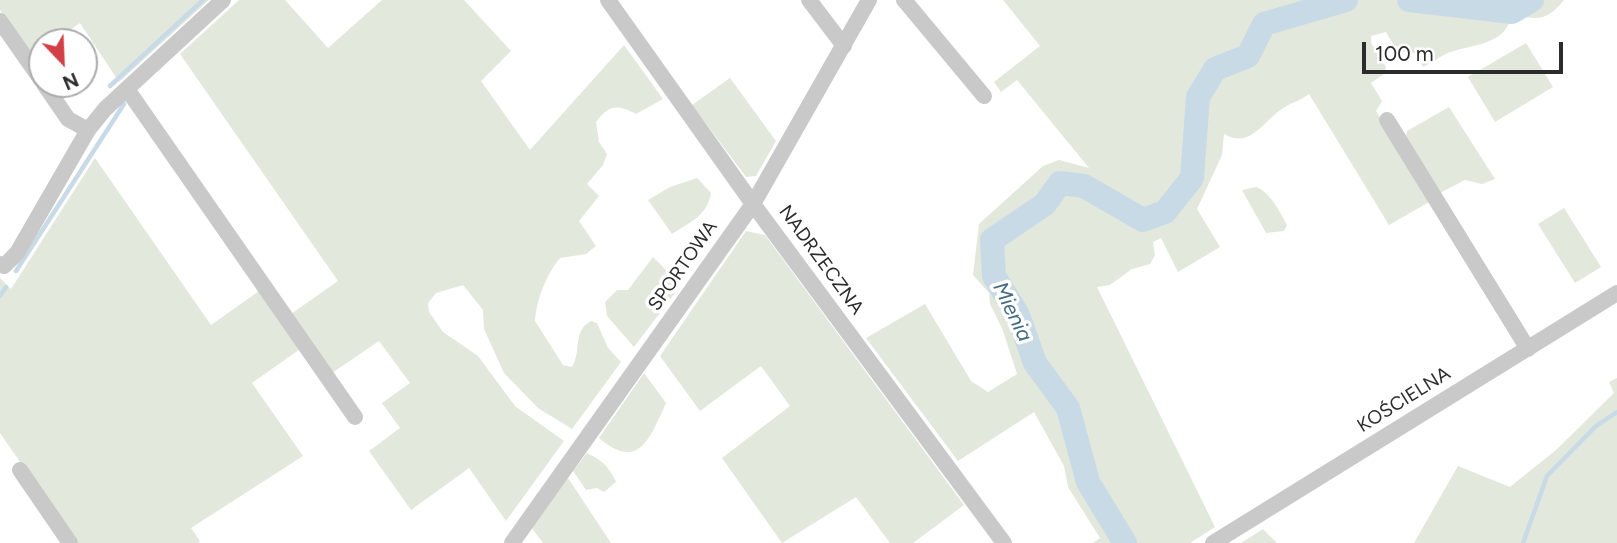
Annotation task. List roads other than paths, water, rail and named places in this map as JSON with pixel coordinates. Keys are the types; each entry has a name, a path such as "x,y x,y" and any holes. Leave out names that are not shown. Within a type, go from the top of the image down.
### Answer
{"street":[{"path":"2,265 17,253 88,130 127,89 223,0"},
{"name":"NADRZECZNA","path":"608,0 753,204 1004,543"},
{"path":"809,0 844,47"},
{"name":"SPORTOWA","path":"514,542 753,204 869,0"},
{"path":"904,0 984,96"},
{"path":"0,21 28,61"},
{"path":"127,89 355,417"},
{"path":"53,98 68,119 88,130"},
{"path":"1387,121 1528,349"},
{"name":"KOŚCIELNA","path":"1213,543 1617,293"},
{"path":"20,470 70,543"}],"waterway":[{"path":"110,86 203,0"},
{"name":"Mienia","path":"1125,543 1088,482 1068,408 1035,363 1018,315 994,276 992,240 1045,204 1060,183 1084,186 1143,220 1165,212 1192,178 1198,97 1215,69 1248,56 1264,24 1346,0"},
{"name":"Mienia","path":"1409,0 1512,12 1532,0"},
{"path":"16,271 124,104"},
{"path":"0,296 6,287"},
{"path":"1523,543 1547,476 1596,426 1617,412"}]}
